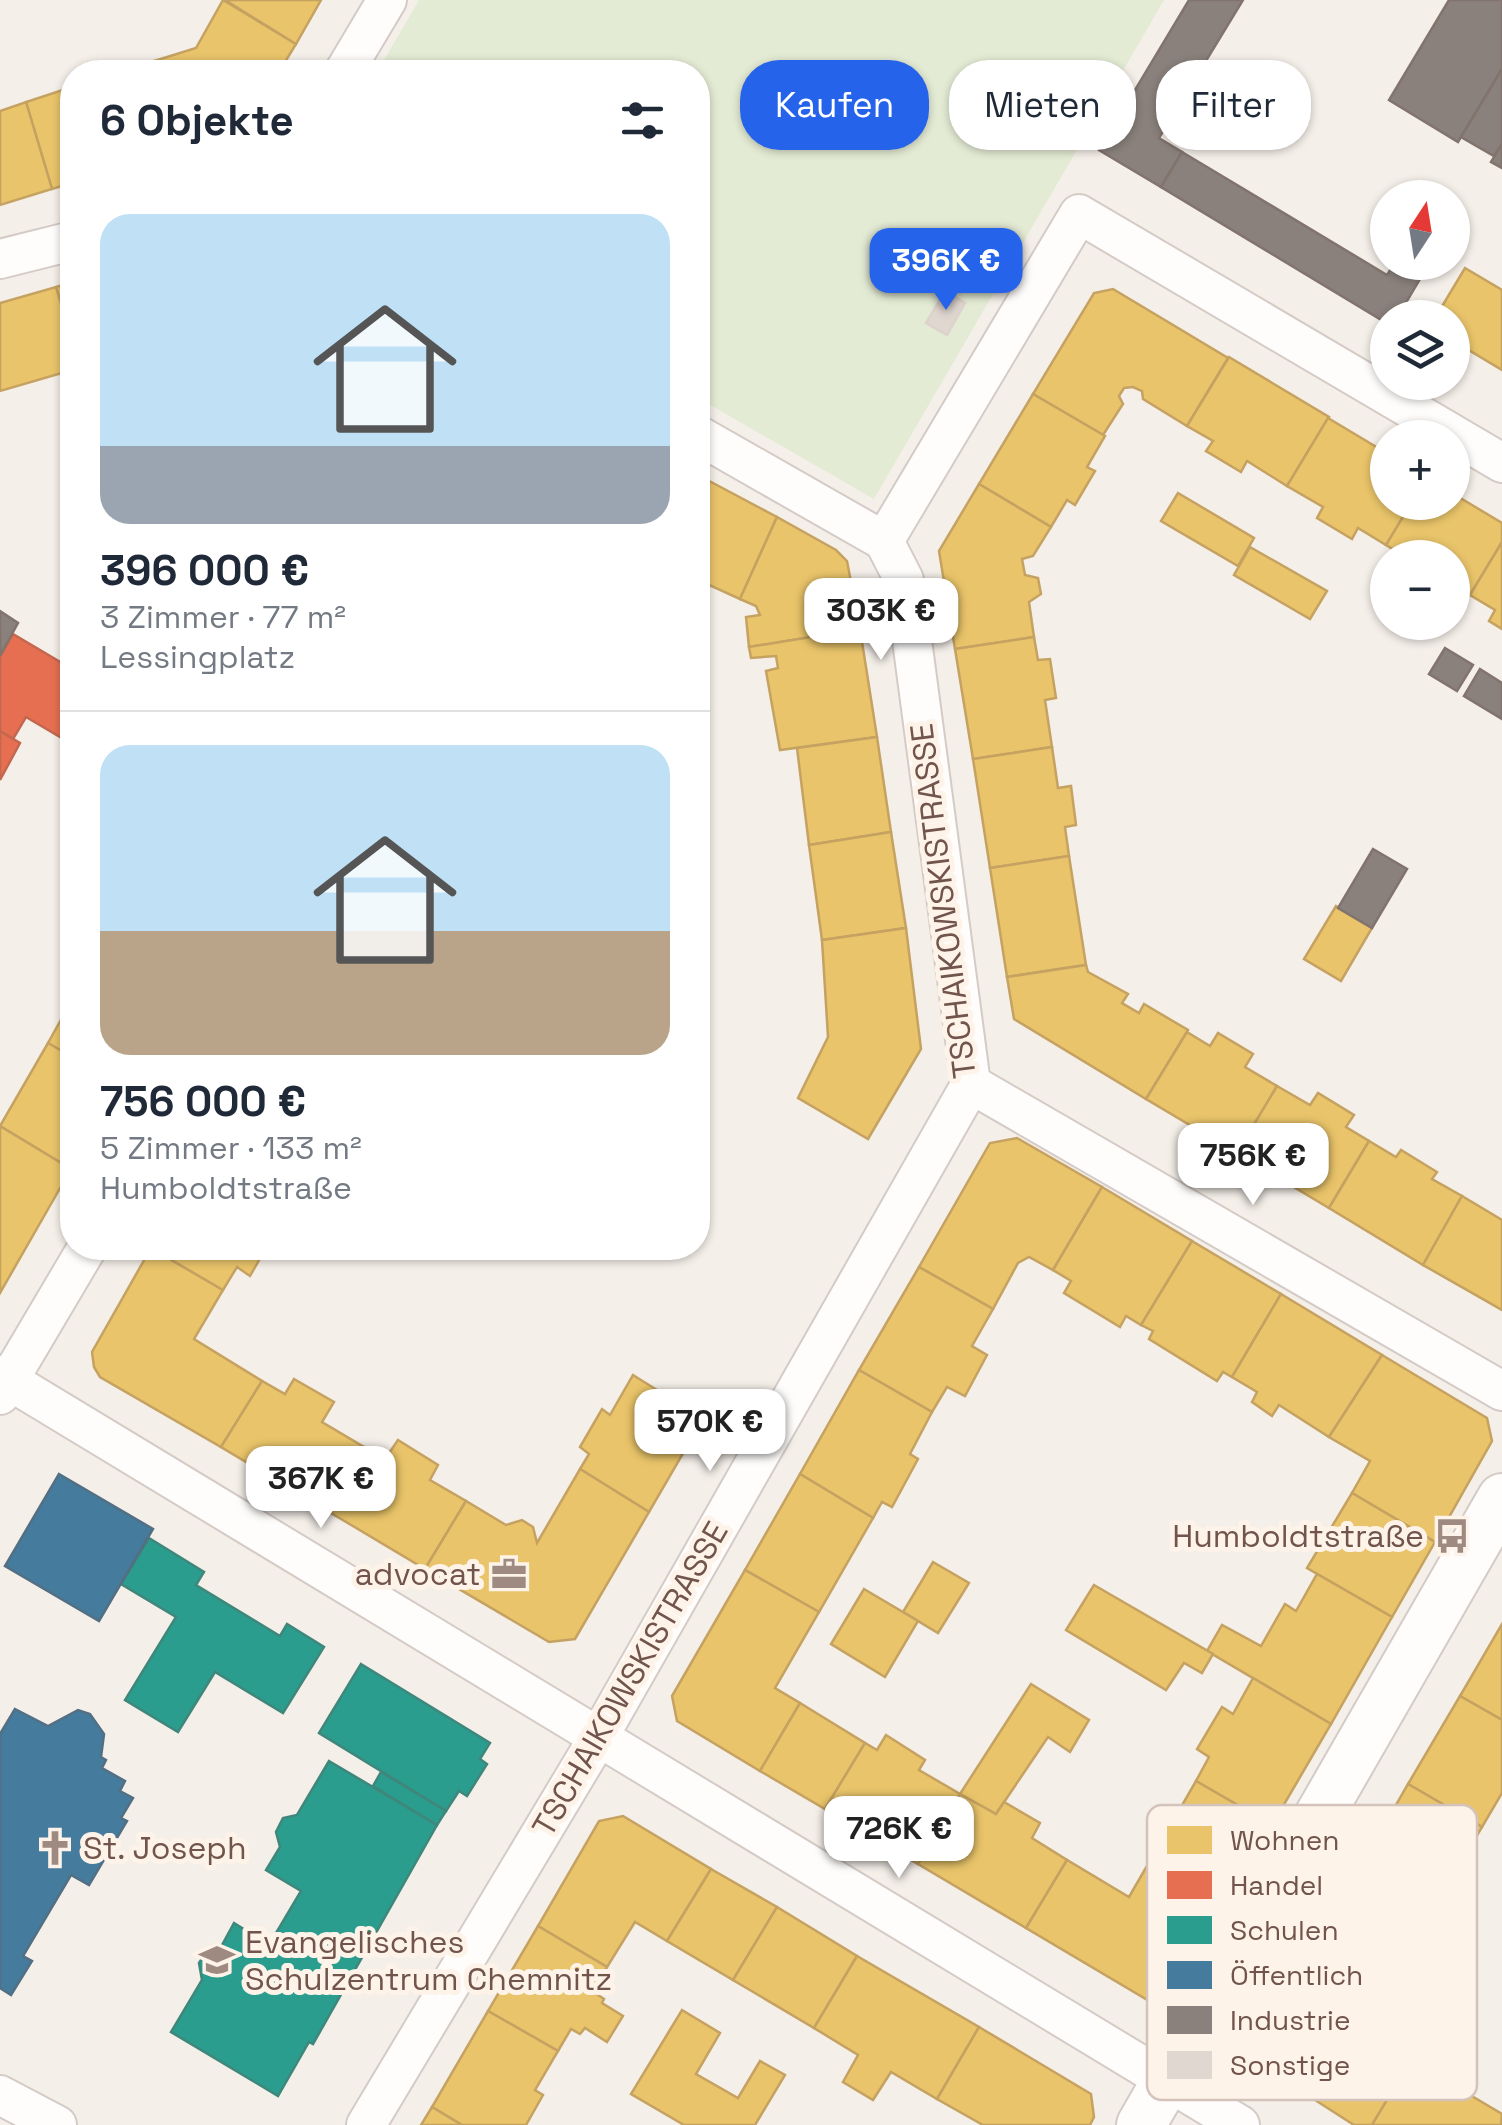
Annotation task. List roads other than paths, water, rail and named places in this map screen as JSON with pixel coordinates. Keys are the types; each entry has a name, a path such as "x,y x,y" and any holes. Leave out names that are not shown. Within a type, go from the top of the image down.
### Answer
{"street":[{"path":"351,60 387,0"},
{"path":"710,441 884,541 1079,214 1502,464"},
{"path":"0,259 60,244"},
{"name":"TSCHAIKOWSKISTRASSE","path":"366,2125 598,1738 970,1084 904,580 884,541"},
{"path":"970,1084 1502,1391"},
{"path":"80,1260 3,1383 1147,2071"},
{"path":"1325,1805 1502,1498"},
{"path":"0,2095 57,2125"},
{"path":"1141,2125 1155,2100"},
{"path":"1196,2100 1240,2125"}],"place":[{"name":"Humboldtstraße","path":"1452,1536"},
{"name":"advocat","path":"509,1574"},
{"name":"St. Joseph","path":"55,1848"},
{"name":"Evangelisches Schulzentrum Chemnitz","path":"217,1960"}]}
